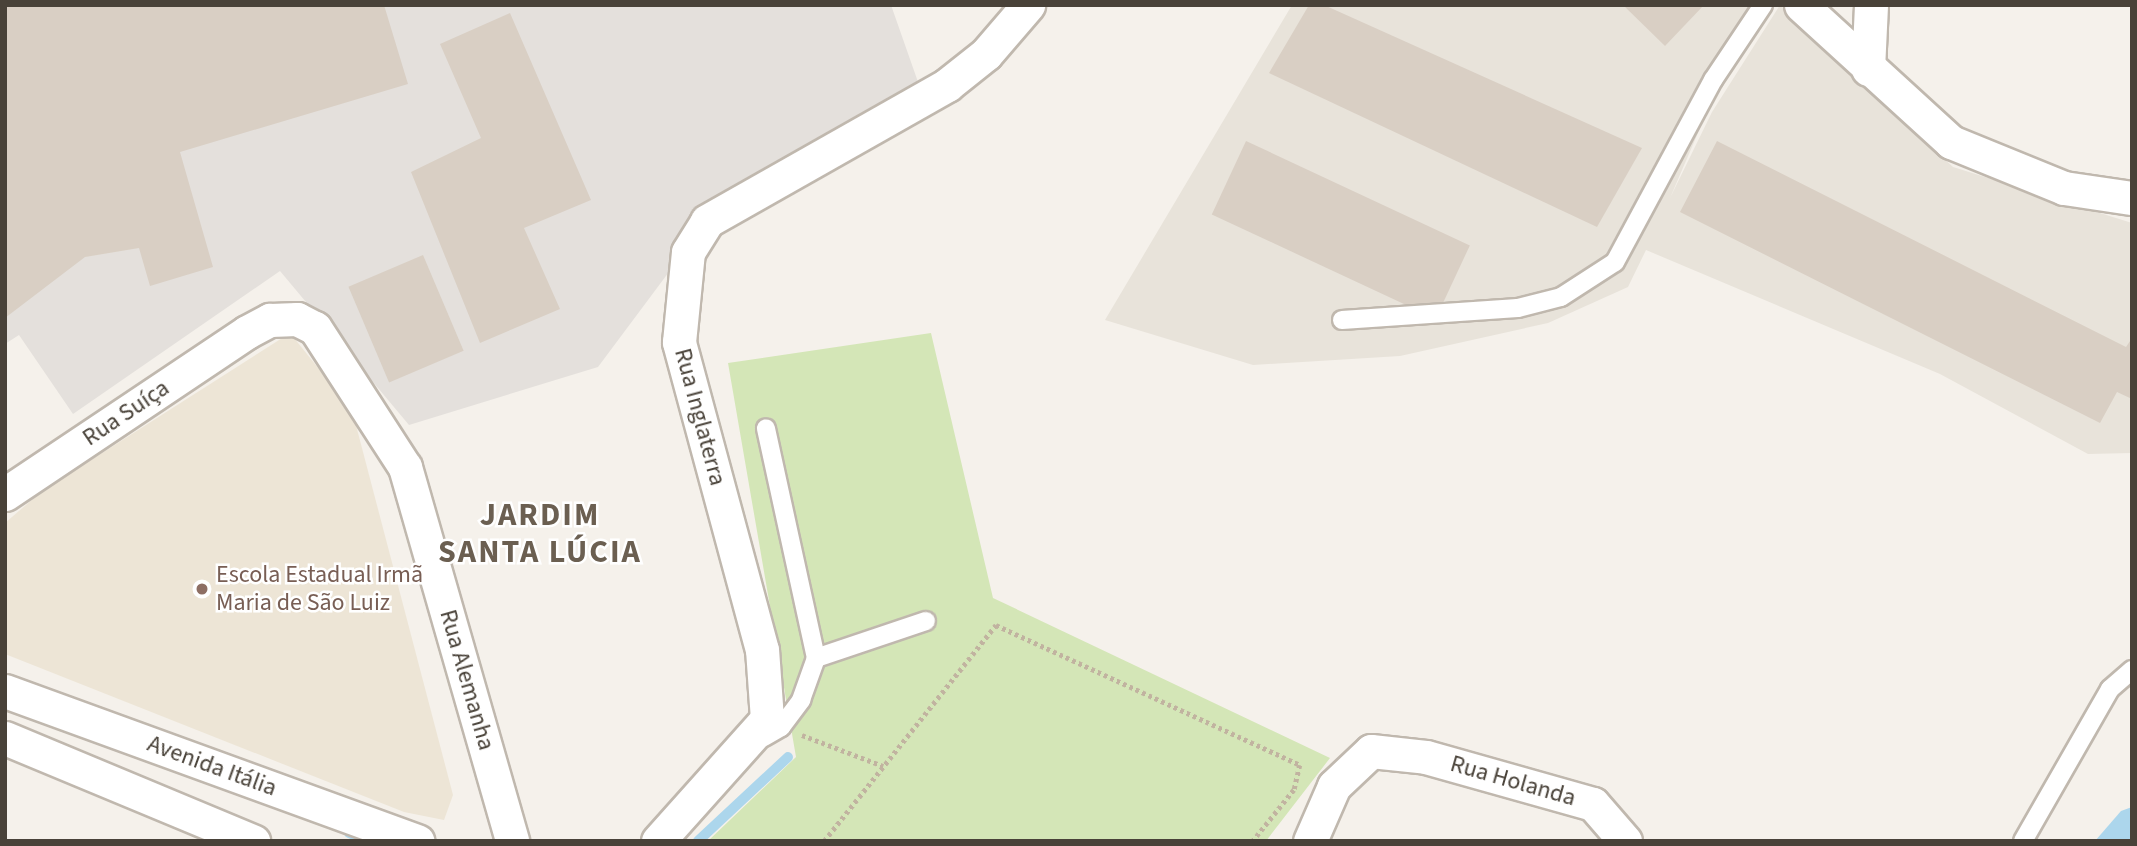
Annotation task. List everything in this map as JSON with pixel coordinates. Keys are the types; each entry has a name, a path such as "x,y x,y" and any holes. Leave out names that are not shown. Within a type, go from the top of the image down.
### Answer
{"street":[{"name":"Rua Inglaterra","path":"659,841 749,746 767,719 762,650 679,342 688,251 707,221 947,85 986,54 1028,5"},
{"path":"1801,5 1951,142 2064,188 2132,198"},
{"path":"1868,69 1871,5"},
{"name":"Rua Alemanha","path":"247,332 270,320 297,319 315,328 405,467 512,841"},
{"name":"Rua Suíça","path":"5,494 247,332"},
{"name":"Avenida Itália","path":"5,691 418,841"},
{"name":"Avenida Itália","path":"5,738 253,841"},
{"name":"Rua Holanda","path":"1310,841 1350,764 1371,751 1426,757 1593,804 1625,841"}],"lane":[{"path":"1342,320 1518,308 1561,298 1615,262 1713,80 1763,5"},
{"path":"749,746 781,727 801,700 816,658 766,428"},
{"path":"816,658 926,621"},
{"path":"2024,841 2110,689 2132,670"}],"path":[{"path":"824,841 996,625 1300,765 1294,790 1253,841"},
{"path":"781,727 883,766"}],"shaded area":[{"path":"5,5 891,5 918,82 707,221 598,367 409,425 280,271 73,414 19,335 5,344"},
{"path":"1292,5 1753,5 1670,198 1712,112 1780,5 1953,167 2132,223 2132,453 2088,454 1940,374 1646,250 1628,287 1548,323 1400,356 1253,365 1105,320"},
{"name":"Escola Estadual Irmã Maria de São Luiz","path":"290,333 352,410 453,795 444,820 404,812 5,654 5,523 41,492"}],"green space":[{"path":"931,333 993,598 1330,758 1266,841 708,841 796,757 728,363"}],"water":[{"path":"2132,807 2132,841 2095,841 2121,811"}],"building":[{"path":"5,5 384,5 408,84 180,152 213,267 150,286 139,248 85,257 5,318"},
{"path":"1309,5 1324,5 1642,148 1597,227 1269,73"},
{"path":"1623,5 1704,5 1665,46"},
{"path":"510,13 591,200 524,228 560,309 480,343 411,172 481,138 440,44"},
{"path":"1246,141 1470,245 1436,319 1212,214"},
{"path":"1717,141 2126,347 2132,338 2132,399 2117,392 2100,423 1680,212"},
{"path":"423,255 464,351 389,382 348,287"}],"waterway":[{"path":"698,841 788,757"},
{"path":"349,833 368,841"}],"place":[{"name":"Escola Estadual Irmã Maria de São Luiz","path":"202,589"}],"district":[{"name":"JARDIM SANTA LÚCIA","path":"540,534"}]}
